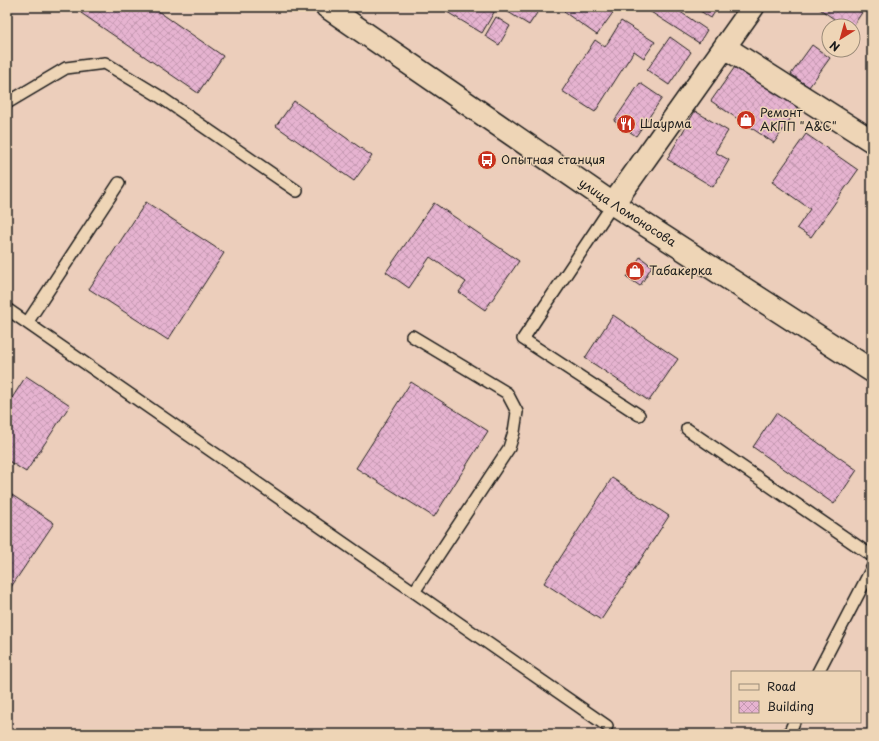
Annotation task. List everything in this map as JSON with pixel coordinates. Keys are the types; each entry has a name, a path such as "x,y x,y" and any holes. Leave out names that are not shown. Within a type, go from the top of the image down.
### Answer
{"main road":[{"name":"улица Ломоносова","path":"327,7 613,204 872,371"},
{"path":"613,204 754,7"},
{"path":"726,48 872,141"}],"lane":[{"path":"7,103 66,68 105,63 159,96 297,191"},
{"path":"27,323 119,183"},
{"path":"613,204 523,339 639,415"},
{"path":"7,309 607,726"},
{"path":"412,336 507,393 517,412 514,432 509,448 414,592"},
{"path":"687,429 872,556"},
{"path":"819,671 872,568"},
{"path":"789,734 794,723"}],"building":[{"path":"85,7 152,7 223,56 198,93 81,13"},
{"path":"450,7 497,7 482,33 447,12"},
{"path":"500,7 541,7 529,25"},
{"path":"567,7 617,7 597,35 564,12"},
{"path":"643,7 673,7 707,30 699,43"},
{"path":"694,7 718,7 711,18"},
{"path":"817,7 858,7 863,11 858,18 833,18"},
{"path":"496,17 510,26 499,45 485,36"},
{"path":"621,21 655,42 644,58 634,51 595,112 562,91 595,40 605,47"},
{"path":"670,37 691,52 669,85 647,70"},
{"path":"812,45 821,52 821,58 830,58 809,87 791,74"},
{"path":"737,64 799,106 774,143 711,101"},
{"path":"640,83 662,98 636,136 614,121"},
{"path":"294,101 372,156 354,181 276,126"},
{"path":"695,111 728,131 715,152 729,160 713,187 667,159"},
{"path":"806,134 858,170 811,237 797,228 810,209 772,182"},
{"path":"146,202 224,253 168,340 89,289"},
{"path":"434,203 519,261 485,310 459,292 466,282 430,257 409,288 386,272"},
{"path":"640,257 652,266 640,286 627,277"},
{"path":"613,315 678,359 649,401 585,358"},
{"path":"26,376 70,405 26,472 7,460 7,406"},
{"path":"411,382 488,431 434,517 356,468"},
{"path":"776,413 857,470 834,504 753,447"},
{"path":"612,478 669,516 601,620 544,583"},
{"path":"9,493 54,523 7,593 7,496"}],"place":[{"name":"Ремонт АКПП \"A&C\"","path":"746,120"},
{"name":"Шаурма","path":"626,124"},
{"name":"Опытная станция","path":"487,160"},
{"name":"Табакерка","path":"635,271"}]}
